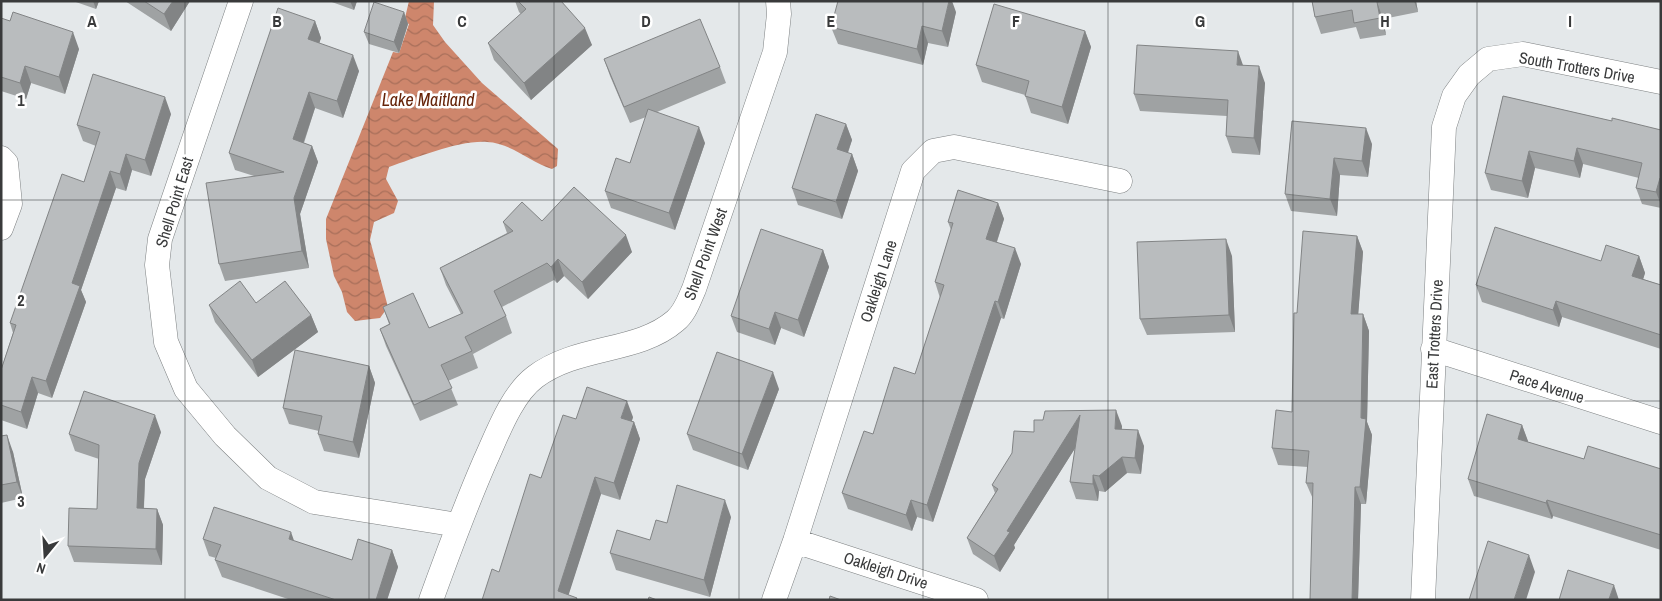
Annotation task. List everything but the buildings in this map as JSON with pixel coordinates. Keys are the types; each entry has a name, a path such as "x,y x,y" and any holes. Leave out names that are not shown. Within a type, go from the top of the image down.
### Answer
{"street":[{"name":"Shell Point East","path":"241,1 160,239 157,273 166,342 186,389 224,436 268,478 314,502 458,524"},
{"name":"Shell Point West","path":"431,600 458,524 507,411 534,378 568,358 652,336 676,321 685,308 694,289 775,52 779,14 778,1"},
{"name":"South Trotters Drive","path":"1469,75 1488,59 1523,54 1661,82"},
{"name":"East Trotters Drive","path":"1423,600 1444,127 1454,96 1469,75"},
{"name":"Oakleigh Lane","path":"774,600 795,541 913,171 933,151 954,147 1120,181"},
{"path":"1,158 6,163 10,204 1,228"},
{"name":"Pace Avenue","path":"1433,349 1661,422"},
{"name":"Oakleigh Drive","path":"795,541 976,600"}],"water":[{"name":"Lake Maitland","path":"409,1 434,1 433,25 445,42 482,83 558,149 557,166 552,169 544,166 512,149 496,143 476,142 451,147 389,167 386,179 398,201 394,213 374,222 370,240 388,307 380,318 355,321 347,312 342,292 334,276 326,239 326,219 393,52 399,53 409,24 404,22"}]}
